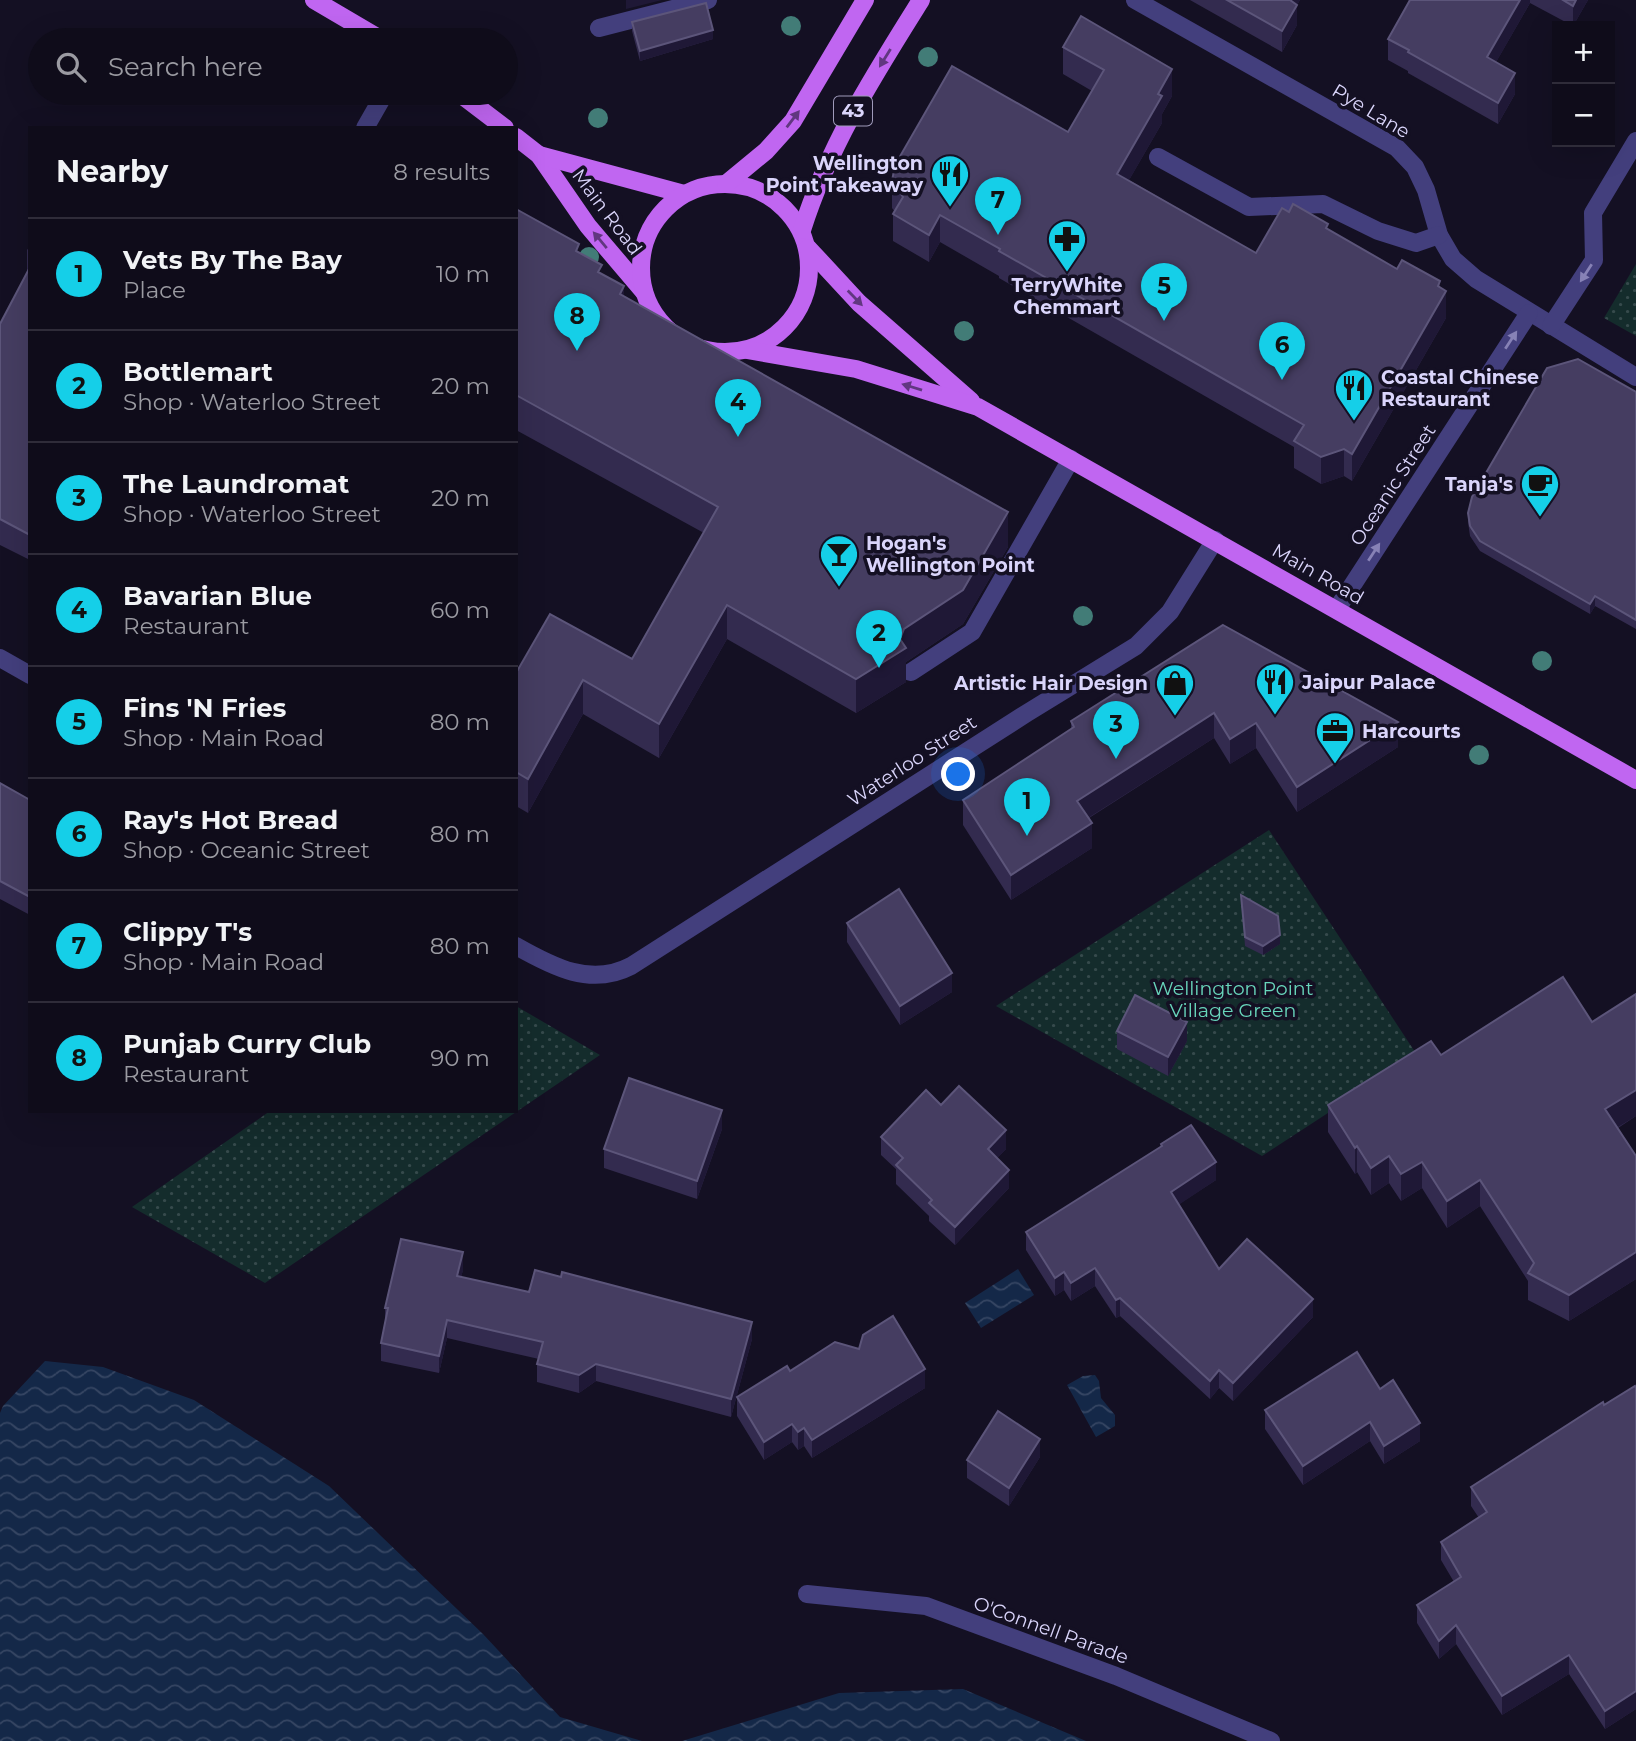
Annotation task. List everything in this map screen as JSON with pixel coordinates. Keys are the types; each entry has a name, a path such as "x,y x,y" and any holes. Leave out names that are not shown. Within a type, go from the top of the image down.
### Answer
{"main road":[{"path":"314,0 362,28"},
{"name":"43","path":"726,184 766,151 793,121 865,0"},
{"name":"43","path":"805,239 786,208 765,193 739,184 698,188 684,194 662,212 647,236 641,264 644,292 655,316 673,335 696,348 721,352 747,350 771,339 791,322 804,299 810,274 805,239 819,182 839,136 920,0"},
{"path":"475,105 502,126"},
{"name":"Main Road","path":"518,139 539,155 588,226 644,292"},
{"name":"Main Road","path":"539,155 684,194"},
{"name":"Main Road","path":"805,239 859,303 978,407"},
{"name":"Main Road","path":"747,350 856,369 978,407 1636,780"}],"street":[{"path":"599,28 708,0"},
{"name":"Pye Lane","path":"1135,0 1397,148 1415,167 1426,190 1439,235 1452,259 1468,273 1529,313 1636,377"},
{"path":"366,126 378,105"},
{"path":"1551,326 1594,260 1593,212 1636,141"},
{"path":"1158,157 1249,207 1323,204 1378,231 1416,243 1439,235"},
{"name":"Oceanic Street","path":"1337,609 1529,313"},
{"path":"911,672 972,632 1071,459"},
{"name":"Waterloo Street","path":"518,947 542,961 568,971 596,976 615,974 631,966 1015,720 1136,646 1170,612 1214,540"},
{"path":"0,658 28,674"},
{"name":"O'Connell Parade","path":"807,1594 926,1606 1116,1676 1272,1741"}],"green space":[{"path":"1636,264 1636,336 1604,318"},
{"name":"Wellington Point Village Green","path":"1269,830 1417,1055 1262,1156 996,1006"},
{"path":"518,1007 600,1055 518,1111"},
{"path":"267,1113 515,1113 265,1283 132,1207"}],"water":[{"path":"1018,1269 1034,1295 981,1328 965,1303"},
{"path":"45,1361 103,1367 194,1400 329,1486 483,1634 560,1717 642,1741 0,1741 0,1413 3,1406"},
{"path":"1095,1375 1099,1381 1101,1398 1115,1415 1115,1426 1096,1437 1067,1385 1083,1376"},
{"path":"963,1689 1086,1741 682,1741 839,1693"}],"building":[{"path":"1227,0 1290,0 1297,5 1282,31"},
{"path":"1410,0 1520,0 1487,57 1515,73 1498,103 1388,39"},
{"path":"1563,0 1576,0 1573,6"},
{"path":"706,3 713,30 640,51 632,22"},
{"path":"1081,16 1172,69 1158,94 1162,96 1117,174 1256,253 1282,208 1289,212 1293,204 1328,224 1326,228 1397,269 1402,260 1440,281 1438,286 1446,291 1352,454 1344,449 1321,457 1294,441 1304,425 940,215 929,235 893,214 903,197 892,181 895,165 952,66 1068,132 1104,70 1063,47"},
{"path":"518,210 579,244 576,251 602,265 598,272 624,286 620,294 1008,512 963,590 904,629 900,639 906,648 856,679 727,605 659,724 583,680 528,779 518,773 518,670 550,614 632,659 718,507 518,396"},
{"path":"28,271 28,534 0,519 0,324"},
{"path":"1578,359 1636,392 1636,620 1595,596 1590,604 1480,541 1470,526 1468,513 1472,497 1547,368"},
{"path":"1223,625 1398,722 1297,787 1256,723 1230,739 1214,713 1077,801 1092,823 1011,875 963,800 1074,727 1071,721"},
{"path":"0,783 28,799 28,896 0,881"},
{"path":"899,889 952,973 900,1006 847,923"},
{"path":"1241,895 1278,916 1280,935 1263,946 1245,937"},
{"path":"1563,977 1592,1022 1636,994 1636,1090 1605,1109 1636,1156 1636,1252 1569,1295 1528,1273 1534,1263 1480,1180 1447,1201 1422,1162 1401,1174 1389,1156 1371,1168 1328,1105 1431,1041 1441,1055"},
{"path":"1135,995 1187,1022 1168,1057 1117,1031"},
{"path":"629,1078 722,1110 697,1181 604,1149"},
{"path":"959,1086 1006,1130 988,1149 1009,1170 955,1227 929,1203 932,1200 896,1165 903,1158 881,1137 926,1090 941,1105"},
{"path":"1191,1125 1216,1162 1171,1192 1219,1269 1247,1239 1313,1299 1233,1383 1219,1370 1210,1381 1120,1298 1116,1300 1095,1268 1071,1283 1064,1272 1055,1278 1026,1232"},
{"path":"401,1239 463,1252 457,1276 529,1292 535,1270 561,1277 562,1272 752,1322 731,1399 596,1364 579,1375 537,1364 543,1342 447,1320 439,1356 381,1343 388,1308 385,1308"},
{"path":"893,1316 925,1369 812,1440 804,1428 798,1432 792,1424 764,1442 737,1397 787,1366 790,1371 835,1342 859,1349 863,1335"},
{"path":"1357,1352 1380,1389 1393,1380 1420,1423 1384,1446 1370,1422 1303,1466 1265,1410"},
{"path":"1635,1386 1636,1691 1605,1711 1569,1655 1502,1696 1456,1625 1439,1641 1417,1605 1461,1577 1441,1542 1487,1512 1471,1487 1603,1402 1604,1405"},
{"path":"998,1411 1040,1439 1009,1488 967,1460"}],"place":[{"name":"Wellington Point Takeaway","path":"950,208"},
{"name":"Clippy T's","path":"998,235"},
{"name":"TerryWhite Chemmart","path":"1067,273"},
{"name":"Fins 'N Fries","path":"1164,321"},
{"name":"Punjab Curry Club","path":"577,351"},
{"name":"Ray's Hot Bread","path":"1282,380"},
{"name":"Coastal Chinese Restaurant","path":"1354,422"},
{"name":"Bavarian Blue","path":"738,437"},
{"name":"Tanja's","path":"1540,518"},
{"name":"Hogan's Wellington Point","path":"839,588"},
{"name":"Bottlemart","path":"879,668"},
{"name":"Jaipur Palace","path":"1275,716"},
{"name":"Artistic Hair Design","path":"1175,717"},
{"name":"The Laundromat","path":"1116,759"},
{"name":"Harcourts","path":"1335,765"},
{"name":"Vets By The Bay","path":"1027,836"}]}
